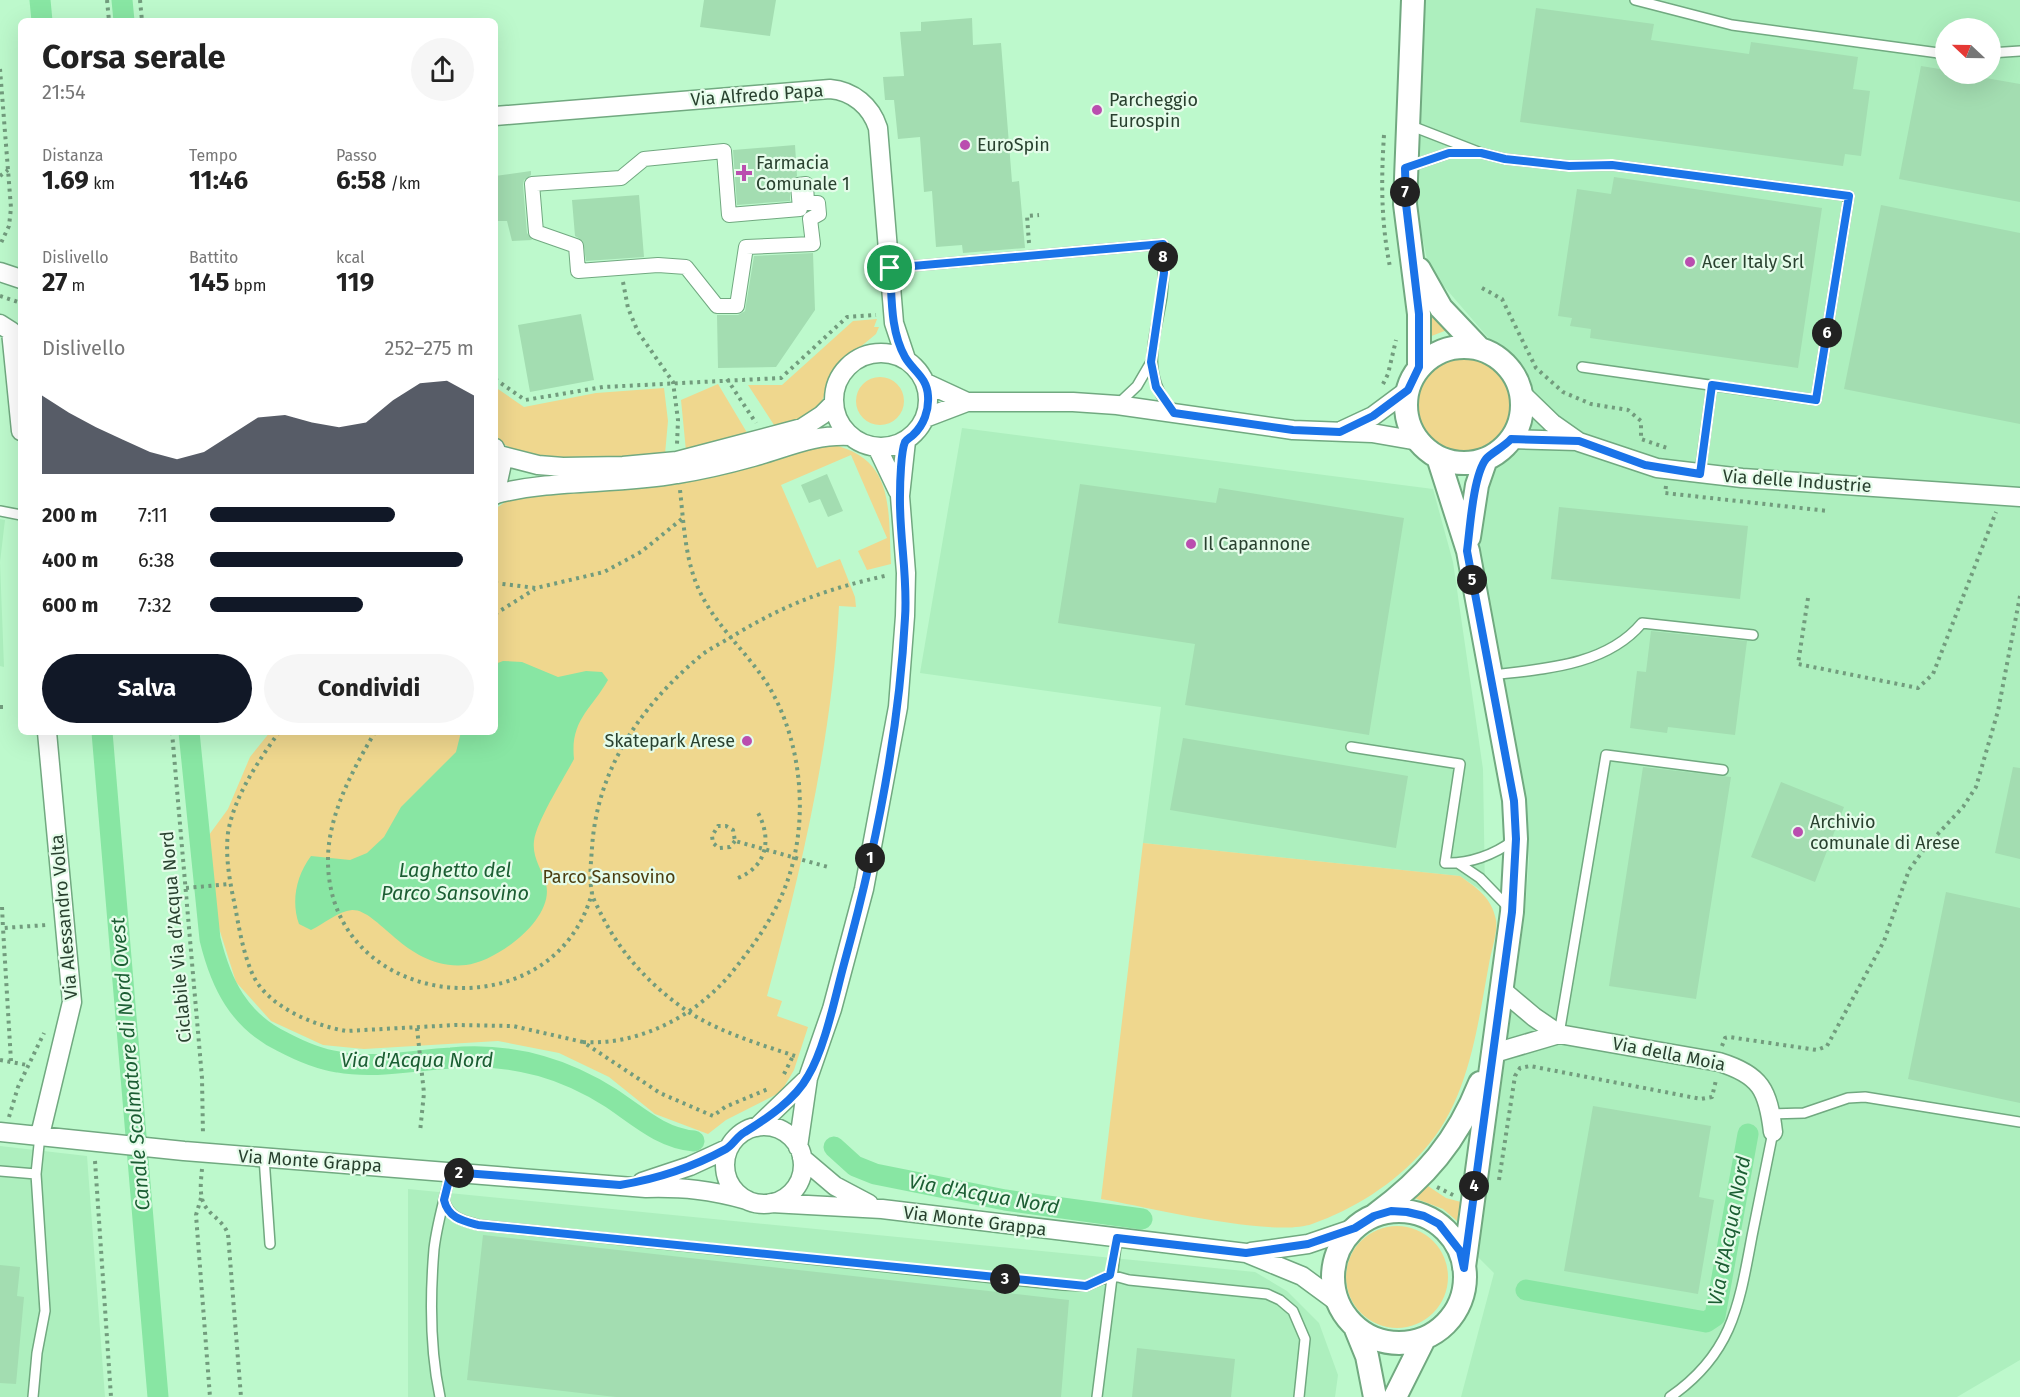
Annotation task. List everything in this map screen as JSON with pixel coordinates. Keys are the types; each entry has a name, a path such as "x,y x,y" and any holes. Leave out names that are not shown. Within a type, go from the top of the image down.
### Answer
{"street":[{"path":"1413,0 1405,168 1406,204 1419,314 1419,367"},
{"name":"Via Alfredo Papa","path":"498,116 830,89 843,92 865,105 878,128 890,268 888,319 906,359"},
{"path":"724,151 729,215 800,209 798,185 806,184 807,203 818,202 819,205 819,214 810,219 813,244 746,248 737,306 717,306 686,267 658,265 624,267 578,272 576,246 536,232 532,184 621,178 644,159 724,151"},
{"path":"1412,255 1425,284 1441,308 1479,348"},
{"path":"0,272 18,278"},
{"path":"877,352 888,319"},
{"path":"0,324 11,331 18,401"},
{"path":"1463,346 1479,348 1494,354 1516,378 1521,393 1521,417 1511,439 1500,450 1486,459 1470,463 1453,462 1438,457 1418,441 1409,426 1406,408 1408,390 1419,367 1432,356 1447,349 1463,346"},
{"path":"877,352 906,359 926,383 928,395 925,418 920,427 906,441 877,447 864,444 850,436 837,416 834,403 841,374 851,363 877,352"},
{"path":"926,383 967,402"},
{"path":"1340,432 1373,416 1408,390"},
{"name":"Via delle Industrie","path":"1521,393 1552,423 1579,441 1645,465 1700,474 2011,496"},
{"path":"925,418 967,402 1073,402 1117,405 1293,430 1372,433 1418,441"},
{"path":"498,451 538,465 623,466 677,460 764,439 811,423 834,403"},
{"path":"498,493 530,485 622,482 654,478 754,457 814,437 850,436"},
{"name":"Via delle Industrie","path":"1511,439 1579,441"},
{"path":"808,1078 757,1126 741,1134 729,1148 726,1166 730,1183 747,1200 771,1203 787,1196 799,1182 802,1108 808,1078 832,1009 864,889 898,707 905,616 904,539 900,496 906,441"},
{"path":"877,447 900,496"},
{"path":"498,455 501,468 498,481"},
{"path":"1356,1329 1372,1338 1389,1343 1407,1343 1424,1339 1442,1327 1456,1311 1464,1291 1464,1268 1491,1054 1512,912 1516,839 1514,801 1467,551 1438,457"},
{"path":"1467,551 1472,511 1486,459"},
{"name":"Via Alessandro Volta","path":"40,1135 72,1002 47,735"},
{"name":"Via della Moia","path":"1502,990 1534,1017 1559,1034 1719,1062 1740,1069 1756,1080 1767,1096 1773,1132"},
{"name":"Via della Moia","path":"1491,1054 1559,1034"},
{"path":"1375,1397 1367,1356 1356,1329 1336,1301 1332,1282 1334,1262 1342,1243 1355,1228 1374,1216 1423,1175 1450,1144 1472,1103 1491,1054"},
{"path":"757,1126 781,1130 800,1152"},
{"name":"Via Monte Grappa","path":"4,1132 264,1158 620,1185 707,1189 747,1200"},
{"name":"Via Monte Grappa","path":"620,1185 667,1174 729,1148"},
{"name":"Via Monte Grappa","path":"800,1152 835,1186 882,1209"},
{"name":"Via Monte Grappa","path":"771,1203 882,1209 1246,1253 1308,1244 1355,1228"},
{"path":"1374,1216 1391,1211 1407,1212 1431,1220 1451,1236 1460,1251 1464,1268"},
{"name":"Via Monte Grappa","path":"1246,1253 1302,1276 1336,1301"},
{"path":"1395,1397 1424,1339"}],"lane":[{"path":"1635,0 1732,25 1935,53"},
{"path":"2001,52 2020,51"},
{"path":"1407,124 1481,153 1505,159 1569,166 1612,165 1849,196 1816,400 1582,367"},
{"path":"1405,168 1449,153 1481,153"},
{"path":"890,268 1163,244 1164,273 1151,362 1156,387 1174,413"},
{"path":"1117,405 1137,386 1151,362"},
{"path":"1700,474 1712,385"},
{"path":"0,511 18,514"},
{"path":"1490,675 1553,668 1606,651 1629,638 1642,623 1753,635"},
{"path":"1351,747 1460,764 1445,862 1458,863 1490,855 1516,839"},
{"path":"1559,1034 1606,755 1723,770"},
{"path":"1458,863 1480,878 1512,912"},
{"path":"1771,1114 1804,1113 1848,1098 1865,1097 2020,1122"},
{"path":"1670,1397 1698,1377 1708,1365 1738,1310 1773,1132"},
{"path":"33,1397 37,1353 45,1311 36,1174 40,1135"},
{"path":"264,1158 270,1244"},
{"path":"0,1171 36,1174"},
{"path":"440,1397 436,1378 432,1299 435,1248 451,1172"},
{"path":"444,1200 452,1215 461,1221 490,1226 1063,1285 1086,1286 1110,1275 1129,1280 1268,1294 1293,1311 1305,1339 1299,1397"},
{"path":"1097,1397 1110,1275 1117,1238"}],"path":[{"path":"107,0 109,18"},
{"path":"140,0 142,18"},
{"path":"0,69 11,208 9,226 0,245"},
{"path":"1385,129 1380,188 1383,232 1392,279"},
{"path":"0,176 8,170"},
{"path":"1029,247 1027,216 1038,215"},
{"path":"624,267 623,281 628,308 638,332 674,382 678,420 676,453"},
{"path":"0,296 18,302"},
{"path":"498,381 525,400 603,387 781,378 847,317 888,319"},
{"path":"1382,387 1395,351 1397,332"},
{"path":"727,379 764,439"},
{"path":"1666,481 1665,493 1828,511"},
{"path":"277,735 258,760 236,807 228,833 230,884 243,945 252,973 260,987 273,999 328,1028 346,1031 513,1026 583,1042 605,1044 638,1036 688,1012 726,980 755,944 780,900 794,858 799,801 791,738 772,692 702,596 687,555 679,482"},
{"path":"1808,598 1798,664 1918,688 1933,674 2011,496"},
{"path":"498,612 536,588 604,572 641,552 683,518"},
{"path":"373,735 354,770 333,824 328,862 332,894 353,937 382,964 408,979 437,988 474,989 512,980 541,965 573,933 592,894 593,826 605,779 624,740 653,701 704,653 777,610 832,588 894,574"},
{"path":"498,583 536,588"},
{"path":"1721,1051 1723,1041 1729,1037 1817,1050 1827,1046 1884,940 1909,870 1925,848 1963,807 1976,787 1998,711 2020,596"},
{"name":"Ciclabile Via d’Acqua Nord","path":"172,735 202,1078 203,1141"},
{"path":"738,878 757,866 765,849 766,833 757,811"},
{"path":"718,826 726,826 733,830 735,841 730,848 719,848 713,843 712,836 718,826"},
{"path":"735,841 828,867"},
{"path":"186,888 230,884"},
{"path":"592,894 609,930 628,959 656,987 688,1012 717,1027 793,1056 783,1076"},
{"path":"2,906 11,1061"},
{"path":"2,926 47,924 48,935"},
{"path":"4,1132 27,1065 48,1025"},
{"path":"417,1028 423,1071 420,1132"},
{"path":"583,1042 660,1093 713,1116 725,1107 767,1090 775,1083"},
{"path":"0,1060 27,1065"},
{"path":"1499,1182 1515,1076 1525,1066 1701,1099 1712,1097 1715,1089"},
{"path":"100,1143 111,1397"},
{"path":"202,1166 202,1197 196,1215 210,1397"},
{"path":"1431,1183 1461,1198"},
{"path":"202,1197 205,1206 225,1224 228,1234 241,1397"}],"shaded area":[{"path":"1425,0 2020,0 2020,1360 1957,1397 1461,1397 1494,1273 1478,1257 1525,913 1529,859 1525,805 1476,550 1478,515 1493,465 1510,453 1523,433 1527,415 1527,386 1515,365 1497,348 1429,269 1418,216 1413,157"},
{"path":"962,428 1433,489 1453,562 1483,769 1485,893 1460,876 1143,843 1161,707 920,673"},
{"path":"0,519 5,520 0,562"},
{"path":"0,562 4,667 0,666"},
{"path":"0,1146 87,1156 105,1397 0,1397"},
{"path":"408,1189 1255,1272 1287,1291 1319,1323 1338,1375 1335,1397 408,1397"}],"green space":[{"path":"1430,312 1447,330 1429,337"},
{"path":"877,319 874,327 879,327 876,334 836,367 821,403 816,409 806,416 776,428 748,385 782,385 853,321"},
{"path":"1463,357 1481,360 1496,371 1507,386 1510,404 1507,422 1496,437 1481,448 1463,451 1445,448 1430,437 1419,422 1416,404 1419,386 1430,371 1445,360"},
{"path":"880,377 897,384 904,401 897,418 880,425 863,418 856,401 863,384"},
{"path":"718,384 749,436 686,451 681,400"},
{"path":"664,388 668,421 665,454 600,461 577,461 532,456 513,449 498,440 498,389 524,407 596,393"},
{"name":"Parco Sansovino","path":"823,443 846,449 864,458 883,485 889,522 891,564 867,570 858,551 887,538 851,455 781,485 817,568 840,559 855,597 856,607 839,606 830,705 814,803 767,996 782,1001 777,1016 808,1027 794,1070 781,1092 726,1120 708,1134 655,1114 609,1077 559,1053 498,1041 364,1049 323,1045 271,1021 236,982 218,925 209,835 228,809 250,757 268,735 498,735 498,507 514,496"},
{"path":"1143,843 1460,876 1478,889 1491,906 1496,920 1496,930 1475,1038 1461,1086 1439,1130 1424,1150 1400,1174 1373,1194 1328,1218 1294,1227 1269,1227 1209,1220 1101,1199"},
{"path":"1428,1186 1446,1198 1461,1202 1457,1221 1443,1209 1414,1198"},
{"path":"1397,1226 1417,1230 1433,1241 1444,1257 1448,1277 1444,1297 1433,1313 1417,1324 1397,1328 1377,1324 1361,1313 1350,1297 1346,1277 1350,1257 1361,1241 1377,1230"}],"water":[{"name":"Laghetto del Parco Sansovino","path":"522,662 558,677 586,671 602,672 608,680 583,716 575,734 574,759 536,832 534,853 546,884 546,897 542,911 533,924 507,947 492,956 466,965 445,964 427,959 411,950 362,912 352,910 342,913 311,930 299,924 295,907 296,889 311,856 350,860 367,853 384,837 401,807 456,752 460,735 498,735 498,663"}],"building":[{"path":"704,0 776,0 770,36 700,27"},
{"path":"1536,8 1654,24 1651,40 1749,54 1751,42 1858,57 1853,89 1870,91 1861,156 1845,154 1843,166 1520,122"},
{"name":"EuroSpin","path":"972,18 973,45 1001,43 1012,182 1019,181 1025,248 963,253 962,245 936,247 932,191 924,192 920,137 898,139 894,100 885,100 883,77 904,76 900,32 921,31 921,22"},
{"path":"1921,66 1935,68 1935,84 2001,84 2001,81 2020,84 2020,202 1899,179"},
{"path":"795,145 797,176 790,182 790,201 737,205 733,150"},
{"path":"531,171 531,175 524,180 523,185 527,233 532,240 512,241 507,221 498,221 498,176"},
{"name":"Acer Italy Srl","path":"1614,177 1822,208 1798,368 1590,338 1591,329 1570,326 1572,318 1558,316 1577,189 1611,194"},
{"path":"639,195 644,257 586,261 583,241 575,236 572,200"},
{"path":"1881,205 2020,233 2020,424 1844,389"},
{"path":"813,253 815,310 776,367 718,368 717,315 738,315 745,311 754,256"},
{"path":"581,314 594,380 530,392 518,325"},
{"path":"827,474 843,511 828,517 820,499 809,503 801,485"},
{"path":"1080,484 1216,503 1219,488 1404,518 1369,735 1185,705 1195,644 1058,623"},
{"path":"1559,507 1748,526 1740,599 1551,579"},
{"path":"1651,631 1747,641 1735,735 1668,727 1667,733 1630,728 1637,671 1646,672"},
{"path":"1183,738 1408,776 1396,848 1170,810"},
{"path":"1643,767 1731,777 1696,999 1609,986"},
{"path":"2013,767 2020,768 2020,859 1995,853"},
{"name":"Archivio comunale di Arese","path":"1781,782 1844,807 1815,882 1751,857"},
{"path":"1946,892 2020,908 2020,1103 1908,1079"},
{"path":"1593,1106 1711,1126 1699,1197 1714,1200 1698,1294 1564,1271"},
{"path":"483,1235 1069,1300 1061,1397 616,1397 467,1380"},
{"path":"0,1265 20,1267 17,1296 24,1297 16,1384 0,1383"},
{"path":"1137,1348 1235,1359 1231,1397 1132,1397"}],"waterway":[{"name":"Canale Scolmatore di Nord Ovest","path":"40,0 42,18"},
{"name":"Via d'Acqua Nord","path":"122,0 124,18"},
{"name":"Canale Scolmatore di Nord Ovest","path":"102,735 158,1397"},
{"name":"Via d'Acqua Nord","path":"189,735 210,939 226,986 243,1012 255,1023 296,1048 316,1057 338,1062 366,1065 485,1057 541,1066 594,1088 660,1131 694,1141"},
{"name":"Via d'Acqua Nord","path":"1526,1290 1706,1322 1715,1316 1748,1134"},
{"name":"Via d'Acqua Nord","path":"834,1147 855,1166 875,1174 1005,1200 1142,1219"}],"place":[{"name":"Parcheggio Eurospin","path":"1097,110"},
{"name":"EuroSpin","path":"965,145"},
{"name":"Farmacia Comunale 1","path":"744,173"},
{"name":"Acer Italy Srl","path":"1690,262"},
{"name":"Il Capannone","path":"1191,544"},
{"name":"Skatepark Arese","path":"747,741"},
{"name":"Archivio comunale di Arese","path":"1798,832"}],"route":[{"path":"1449,153 1481,153 1505,159 1569,166 1612,165 1849,196 1816,400 1712,385 1700,474 1645,465 1579,441 1511,439 1486,459 1477,485 1467,551 1514,801 1516,839 1512,912 1491,1054 1464,1268 1460,1251 1451,1236 1439,1224 1424,1216 1391,1211 1374,1216 1355,1228 1308,1244 1246,1253 1117,1238 1114,1265 1110,1275 1086,1286 478,1225 461,1221 452,1215 446,1206 444,1200 451,1172 620,1185 645,1181 690,1166 729,1148 734,1140 748,1129 757,1126 808,1078 832,1009 864,889 898,707 906,573 900,496 902,465 906,441 914,435 925,418 928,395 926,383 920,373 906,359 894,324 890,268 1163,244 1162,296 1151,362 1156,387 1174,413 1293,430 1340,432 1373,416 1408,390 1419,367 1419,314 1406,204 1405,168 1449,153"}]}
